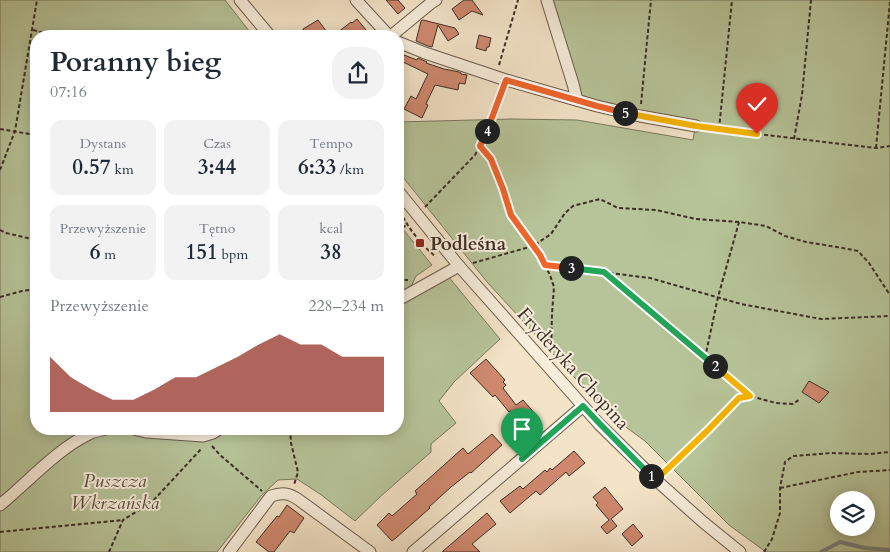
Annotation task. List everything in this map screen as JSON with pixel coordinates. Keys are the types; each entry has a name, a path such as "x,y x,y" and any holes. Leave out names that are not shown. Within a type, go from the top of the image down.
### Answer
{"street":[{"path":"240,0 265,30"},
{"path":"356,0 384,30"},
{"path":"397,30 436,0"},
{"path":"547,0 577,100"},
{"path":"404,44 501,78 577,100 640,116 696,126"},
{"name":"Fryderyka Chopina","path":"404,198 458,266 600,424 656,480 740,552"},
{"path":"404,297 458,266"},
{"path":"413,552 583,406"},
{"path":"0,506 52,460 75,442 88,435"},
{"path":"189,435 206,435"},
{"path":"229,552 271,496 278,494 291,495 370,552"}],"path":[{"path":"33,30 37,0"},
{"path":"404,226 475,155 480,146 485,136 501,78 518,0"},
{"path":"640,116 651,0"},
{"path":"719,129 732,0"},
{"path":"794,139 802,95 810,0"},
{"path":"876,148 890,2"},
{"path":"0,170 15,131 30,47"},
{"path":"696,126 876,148 890,146"},
{"path":"0,129 30,134"},
{"path":"480,146 491,159 511,215 540,255 550,275 554,287 551,357"},
{"path":"458,266 534,246 551,234 565,213 573,206 600,199 618,208 656,210 696,219 766,226 785,236 806,242 858,251 869,263 890,295"},
{"path":"705,358 718,297 739,222"},
{"path":"0,230 30,239"},
{"path":"545,265 650,278 741,304 821,318 890,316"},
{"path":"604,272 750,396 776,403 793,404 800,399"},
{"path":"0,297 30,290"},
{"path":"656,480 739,398 750,396"},
{"path":"290,435 298,472 291,495"},
{"path":"203,436 220,455 258,488 271,496"},
{"path":"0,532 124,520 152,502 203,448 203,436"},
{"path":"764,552 772,538 780,513 780,488 785,462 793,456 890,452"},
{"path":"780,488 858,472 890,470"},
{"path":"109,552 124,520"}],"green space":[{"name":"Puszcza Wkrzańska","path":"0,0 225,0 248,30 30,30 30,435 404,435 404,303 447,275 500,339 454,382 439,401 456,423 431,444 431,452 355,521 297,479 278,480 261,496 217,552 0,552"},
{"path":"552,0 890,0 890,552 766,552 729,525 645,441 615,419 587,391 487,282 404,178 404,122 511,119 577,120 693,140 696,122 640,112 580,97"},
{"path":"404,230 432,265 416,276 410,289 404,293"}],"building":[{"path":"386,0 398,0 405,8 398,14"},
{"path":"464,0 472,0 483,15 472,11 459,20 452,9"},
{"path":"357,19 366,30 341,30"},
{"path":"318,20 326,30 303,30"},
{"path":"421,21 455,28 459,34 448,41 438,25 432,47 428,46 416,41"},
{"path":"479,35 491,38 486,51 476,48"},
{"path":"404,55 467,75 465,84 459,83 458,90 435,85 422,118 404,109 411,96 416,99 428,74 404,62"},
{"path":"486,359 505,380 503,382 506,385 503,388 516,405 523,400 536,415 524,426 495,395 493,397 470,373"},
{"path":"809,381 829,392 819,403 802,392"},
{"path":"492,434 502,445 471,473 451,487 392,541 377,525 389,513 392,516 417,494 415,491 463,448 468,454"},
{"path":"574,451 585,463 569,476 566,472 540,495 536,491 510,513 500,501 520,486 523,489 545,470 547,472 550,468 552,470"},
{"path":"605,487 623,509 611,519 617,526 607,534 601,527 609,520 596,505 598,503 593,497"},
{"path":"287,505 304,518 294,533 290,531 274,552 269,552 256,542 277,516 279,517"},
{"path":"487,513 496,524 472,544 480,552 442,552"},
{"path":"633,524 643,536 632,546 622,534"}],"waterway":[{"path":"821,552 840,542 865,548 890,550"}],"place":[{"name":"Podleśna","path":"420,243"}],"route":[{"path":"522,459 583,406 656,480 739,398 750,396 604,272 545,265 511,215 491,159 480,146 506,80 640,116 757,134"}]}
